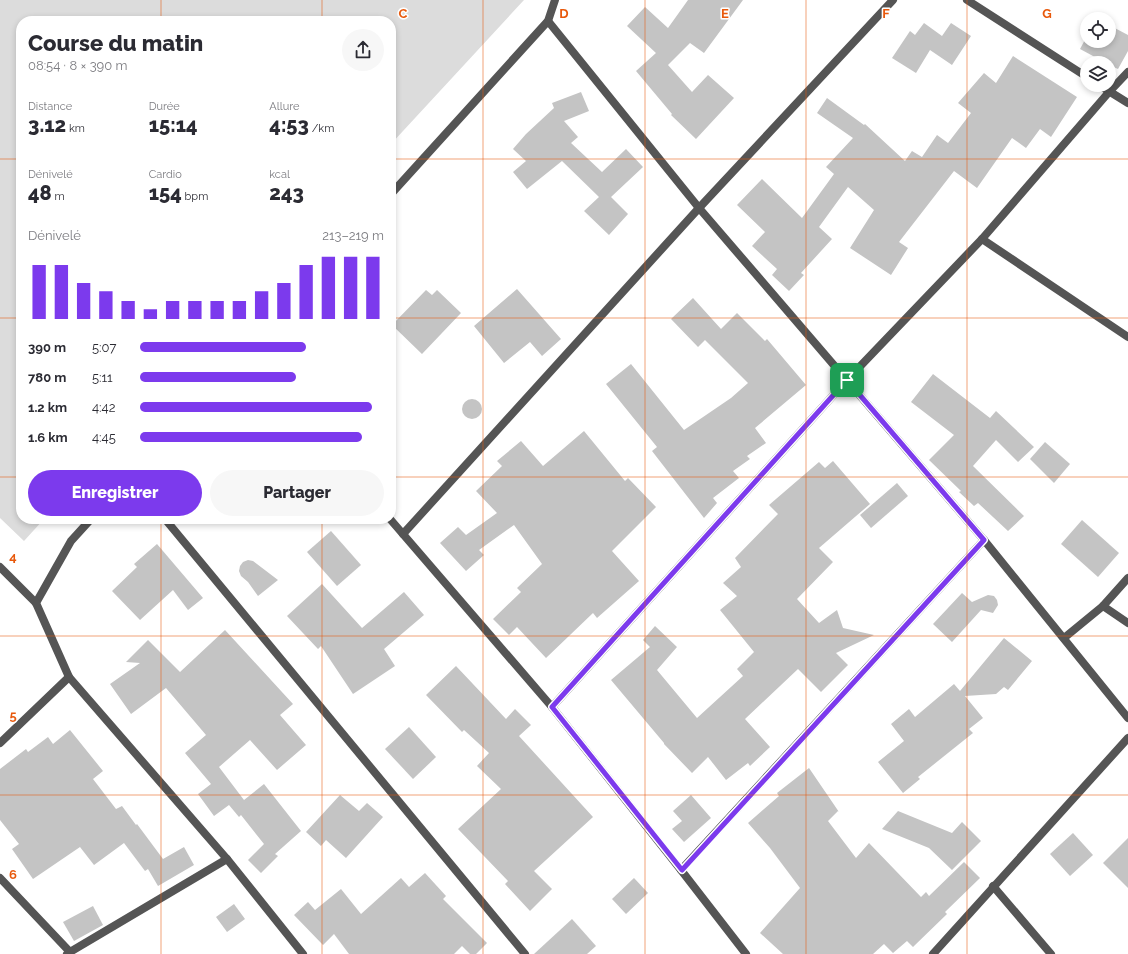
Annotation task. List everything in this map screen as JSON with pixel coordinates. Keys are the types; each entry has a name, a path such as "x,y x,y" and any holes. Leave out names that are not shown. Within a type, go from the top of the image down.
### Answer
{"street":[{"path":"396,188 548,21 555,0"},
{"path":"403,534 699,208 893,0"},
{"path":"967,0 1080,73"},
{"path":"548,21 699,208 984,540 1128,718"},
{"path":"1116,85 1128,72"},
{"path":"552,707 847,380 982,239 1109,92 1128,103"},
{"path":"982,239 1128,337"},
{"path":"36,603 71,541 86,524"},
{"path":"169,524 525,954"},
{"path":"394,524 552,707 682,870 746,954"},
{"path":"682,870 984,540"},
{"path":"0,567 36,603 69,677 227,859 303,954"},
{"path":"1064,638 1103,606 1128,578"},
{"path":"1103,606 1128,622"},
{"path":"0,743 69,677"},
{"path":"932,954 1128,738"},
{"path":"0,878 69,954 227,859"},
{"path":"993,886 1051,954"}],"shaded area":[{"path":"0,0 524,0 396,139 396,16 16,16 16,524 39,524 24,541 0,518"}],"building":[{"path":"688,0 743,0 704,53 690,43 668,65 692,92 708,75 734,98 696,139 671,115 672,114 636,71 656,53 627,26 645,7 668,28"},
{"path":"924,23 942,36 951,23 971,36 952,65 930,50 916,73 892,58 910,31 915,35"},
{"path":"1116,29 1128,35 1128,51 1118,69 1116,68 1116,56 1093,56 1080,49 1116,48"},
{"path":"1013,56 1077,97 1051,137 1040,129 1026,148 1012,138 977,188 954,171 899,242 908,248 891,275 850,248 874,210 848,187 819,227 832,239 801,273 804,275 789,291 772,275 777,269 752,246 765,232 737,205 762,179 802,218 834,174 826,167 853,138 817,113 827,98 864,125 865,124 905,161 912,151 922,157 937,135 948,143 971,113 958,103 984,73 996,83"},
{"path":"581,92 589,111 564,121 578,137 571,143 602,172 626,149 643,167 611,197 628,214 609,235 584,211 599,197 562,161 527,189 513,172 526,161 513,149 526,134 554,108 552,103"},
{"path":"517,289 561,339 542,356 530,342 504,363 474,326"},
{"path":"426,290 432,295 437,290 461,313 422,354 396,329 396,321"},
{"path":"693,298 721,329 737,313 765,341 767,339 806,385 755,428 766,443 747,456 750,459 733,471 739,478 713,498 717,503 704,518 652,451 657,447 606,384 631,364 684,430 731,398 748,383 705,340 698,347 671,319"},
{"path":"933,374 990,418 996,411 1034,447 1018,462 996,440 973,466 1024,516 1008,531 978,503 974,506 929,460 954,435 911,402"},
{"path":"472,399 479,402 482,409 479,416 472,419 465,416 462,409 465,402"},
{"path":"584,431 625,481 628,478 656,507 612,551 639,581 597,618 593,613 546,658 517,627 509,635 493,619 521,592 517,588 542,564 514,525 479,550 484,555 466,571 440,543 458,527 466,535 497,513 476,491 502,466 497,461 521,441 543,466"},
{"path":"1045,442 1070,464 1054,483 1030,459"},
{"path":"833,461 870,504 819,548 833,562 797,599 819,623 837,610 843,628 874,635 836,653 848,665 821,692 798,669 745,719 770,747 750,766 748,763 726,780 708,757 692,773 664,744 611,680 650,647 643,640 655,626 677,647 657,670 697,718 743,676 737,669 754,652 720,610 737,596 723,583 741,567 735,558 778,514 769,505 819,462 825,468"},
{"path":"897,483 908,496 871,528 860,515"},
{"path":"1082,520 1119,553 1098,577 1061,544"},
{"path":"331,531 361,565 337,586 307,552"},
{"path":"157,544 203,598 188,610 173,590 140,620 112,591 137,567 134,564"},
{"path":"248,560 253,561 278,580 258,596 248,582 241,576 239,571 243,562"},
{"path":"322,584 362,628 404,592 424,615 384,649 395,666 353,694 321,646 318,649 287,616"},
{"path":"962,593 972,602 988,595 994,596 998,605 993,613 981,610 952,642 933,624"},
{"path":"225,630 293,704 280,715 306,745 277,770 250,740 219,767 244,800 264,784 301,831 275,854 278,856 261,873 248,860 264,844 241,815 239,817 229,805 214,816 198,794 211,784 185,753 206,735 166,688 131,714 110,684 140,663 126,662 148,640 180,672"},
{"path":"1004,638 1032,661 1008,690 1004,687 996,694 965,696 983,718 969,729 973,733 918,777 920,779 903,793 878,762 904,741 891,724 909,709 915,717 954,684 960,691"},
{"path":"456,666 506,719 515,709 531,725 519,736 593,817 534,871 552,889 530,911 505,884 508,881 458,829 501,789 477,766 489,753 464,730 462,732 426,695"},
{"path":"409,727 436,757 413,779 385,749"},
{"path":"70,730 103,771 93,779 116,809 122,806 163,859 184,847 194,865 158,886 148,869 145,871 124,843 94,865 80,847 33,879 12,849 19,844 0,820 0,769 26,749 28,752 48,737 53,744"},
{"path":"809,768 839,812 838,811 828,821 856,858 869,843 921,897 926,892 929,896 964,862 980,878 945,912 947,914 913,947 907,941 893,953 884,944 873,954 783,954 760,933 800,888 770,848 748,823 779,796 777,793"},
{"path":"340,795 359,811 367,803 383,817 346,858 326,840 321,846 306,832"},
{"path":"691,795 711,818 684,842 672,829 682,821 673,811"},
{"path":"898,811 952,833 962,822 981,841 952,870 929,848 882,829"},
{"path":"1073,833 1093,855 1070,876 1050,854"},
{"path":"1128,838 1128,888 1103,863"},
{"path":"425,873 446,896 443,899 487,943 476,954 470,954 462,946 454,954 349,954 334,934 323,945 294,915 308,902 315,910 341,889 361,914 401,878 409,887"},
{"path":"634,878 648,893 626,914 612,899"},
{"path":"234,904 245,919 227,932 216,917"},
{"path":"93,906 103,925 74,941 63,922"},
{"path":"572,919 596,946 587,954 534,954"}],"route":[{"path":"847,380 984,540 682,870 552,707 847,380"}]}
